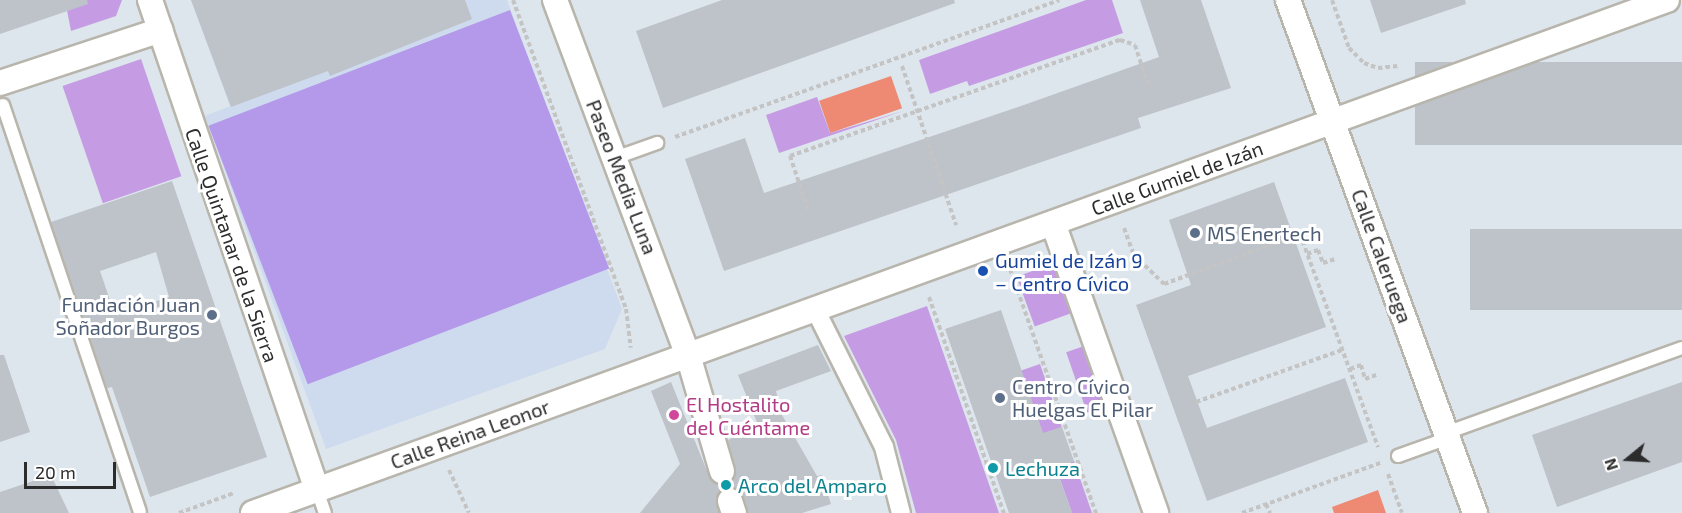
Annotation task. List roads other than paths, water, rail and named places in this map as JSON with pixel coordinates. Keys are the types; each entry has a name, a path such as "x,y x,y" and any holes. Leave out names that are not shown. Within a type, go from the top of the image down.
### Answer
{"street":[{"name":"Calle Quintanar de la Sierra","path":"150,0 317,490"},
{"name":"Paseo Media Luna","path":"555,0 687,355 722,471"},
{"name":"Calle Caleruega","path":"1288,0 1475,513"},
{"name":"Calle Gumiel de Izán","path":"687,355 1666,0"},
{"path":"1,94 160,30"},
{"path":"1053,223 1156,513"},
{"path":"815,309 884,447 901,513"},
{"name":"Calle Reina Leonor","path":"253,513 687,355"}],"lane":[{"path":"1,94 140,512"},
{"path":"615,158 657,143"},
{"path":"1398,456 1489,418 1682,348"},
{"path":"317,490 325,513"}],"place":[{"name":"MS Enertech","path":"1195,233"},
{"name":"Gumiel de Izán 9 – Centro Cívico","path":"983,271"},
{"name":"Fundación Juan Soñador Burgos","path":"212,315"},
{"name":"Centro Cívico Huelgas El Pilar","path":"1000,398"},
{"name":"El Hostalito del Cuéntame","path":"674,415"},
{"name":"Lechuza","path":"993,468"},
{"name":"Arco del Amparo","path":"726,485"}]}
